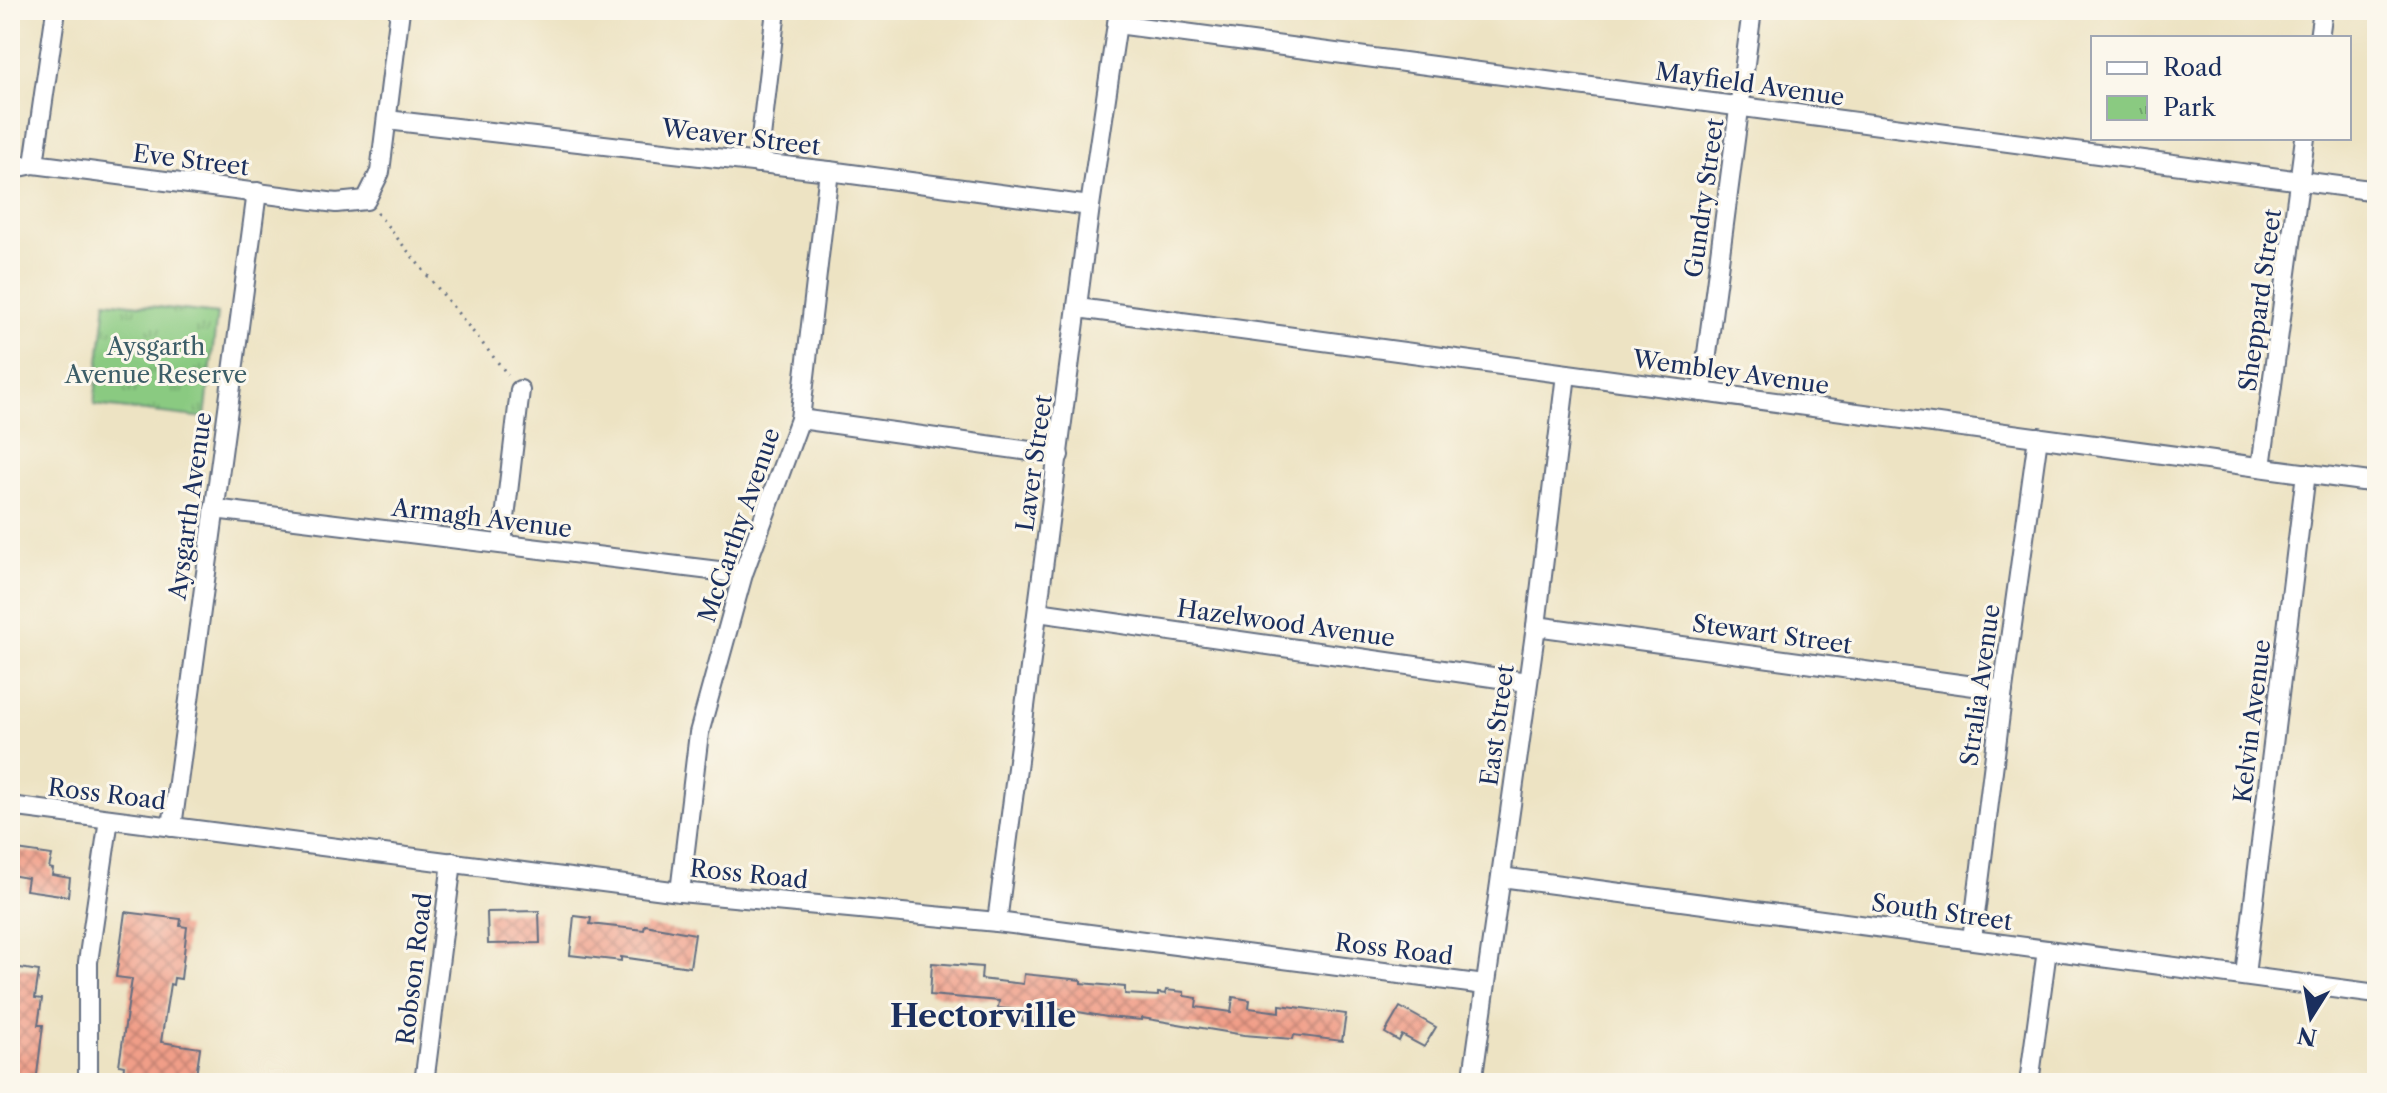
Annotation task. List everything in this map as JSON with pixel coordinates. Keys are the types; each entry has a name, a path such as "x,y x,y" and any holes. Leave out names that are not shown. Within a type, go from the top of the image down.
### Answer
{"street":[{"path":"34,164 56,10"},
{"path":"366,200 380,172 400,10"},
{"path":"758,163 776,10"},
{"name":"Gundry Street","path":"1702,392 1752,10"},
{"path":"2319,36 2323,10"},
{"name":"Mayfield Avenue","path":"1118,17 1740,107 2377,191"},
{"name":"Laver Street","path":"997,922 1090,206 1118,17"},
{"name":"Weaver Street","path":"387,120 829,171 1090,206"},
{"name":"Sheppard Street","path":"2261,467 2305,140"},
{"name":"Eve Street","path":"10,169 34,164 336,203 366,200"},
{"name":"McCarthy Avenue","path":"680,892 699,733 743,574 800,419 829,171"},
{"name":"Aysgarth Avenue","path":"172,827 257,192"},
{"name":"Wembley Avenue","path":"1078,308 2377,483"},
{"name":"East Street","path":"1472,1083 1536,626 1566,374"},
{"path":"502,544 520,390"},
{"path":"800,419 1059,455"},
{"name":"Stralia Avenue","path":"1972,939 2038,437"},
{"name":"Kelvin Avenue","path":"2245,975 2306,473"},
{"name":"Armagh Avenue","path":"214,509 743,574"},
{"name":"Hazelwood Avenue","path":"1038,612 1527,682"},
{"name":"Stewart Street","path":"1536,626 2003,690"},
{"name":"Ross Road","path":"10,806 680,892 997,922 1485,985"},
{"path":"88,1083 88,962 109,819"},
{"name":"Robson Road","path":"424,1083 452,862"},
{"name":"South Street","path":"1501,877 2377,994"},
{"path":"2029,1083 2047,950"}],"path":[{"path":"366,200 520,390"}],"green space":[{"name":"Aysgarth Avenue Reserve","path":"106,301 217,314 205,418 94,405"}],"building":[{"path":"10,849 52,855 49,868 53,869 52,875 70,878 68,896 26,890 28,878 10,875"},
{"path":"539,911 540,943 488,944 487,912"},
{"path":"125,912 181,919 180,926 187,927 181,979 174,978 173,985 170,984 161,1042 200,1048 195,1083 122,1083 124,1066 119,1065 132,979 116,977"},
{"path":"574,916 591,918 590,924 644,930 645,925 695,934 690,967 621,957 621,961 570,955"},
{"path":"932,963 982,967 981,979 1023,984 1024,974 1125,987 1125,994 1158,996 1158,993 1165,994 1166,990 1184,992 1184,996 1197,998 1196,1007 1231,1012 1233,997 1250,1000 1249,1008 1280,1012 1280,1005 1346,1014 1342,1041 1294,1035 1293,1039 1244,1035 1044,1006 1042,1024 1022,1021 1023,1011 998,1008 999,1001 930,995"},
{"path":"14,967 39,971 35,998 42,999 38,1025 43,1025 36,1083 10,1083 10,992"},
{"path":"1400,1007 1436,1027 1424,1047 1402,1035 1399,1041 1385,1033"}],"district":[{"name":"Hectorville","path":"983,1015"}]}
